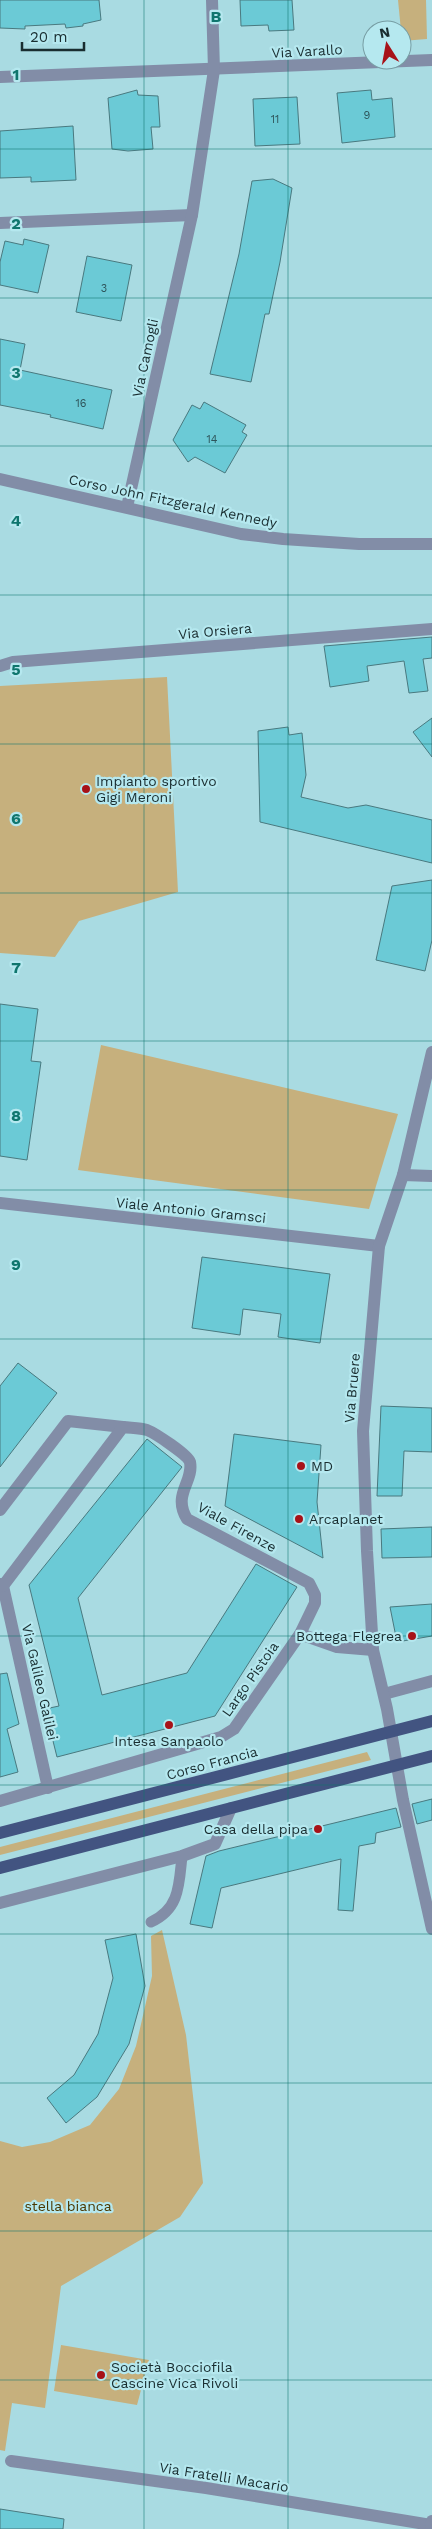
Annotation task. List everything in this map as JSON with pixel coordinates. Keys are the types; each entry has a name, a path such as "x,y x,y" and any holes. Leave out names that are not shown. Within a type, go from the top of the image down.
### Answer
{"main road":[{"name":"Corso Francia","path":"0,1834 432,1721"},
{"path":"0,1868 432,1756"}],"street":[{"name":"Via Camogli","path":"127,507 192,215 214,70 212,0"},
{"name":"Via Varallo","path":"214,70 432,60"},
{"path":"0,77 214,70"},
{"path":"0,223 192,215"},
{"name":"Corso John Fitzgerald Kennedy","path":"0,479 241,534 359,544 432,544"},
{"name":"Via Orsiera","path":"0,666 13,662 432,629"},
{"name":"Via Bruere","path":"392,1732 373,1650 366,1542 363,1431 379,1246 402,1175 432,1052"},
{"path":"402,1175 432,1176"},
{"name":"Viale Antonio Gramsci","path":"0,1203 379,1246"},
{"name":"Viale Firenze","path":"0,1510 68,1421 146,1430 187,1456 190,1464 181,1498 181,1510 187,1519 313,1587"},
{"path":"1,1585 123,1428"},
{"name":"Via Galileo Galilei","path":"1,1585 48,1788"},
{"name":"Largo Pistoia","path":"221,1737 234,1729 300,1634 315,1603 313,1587"},
{"path":"300,1634 337,1647 373,1650"},
{"path":"384,1694 432,1681"},
{"path":"392,1732 403,1800 432,1930"},
{"name":"Corso Francia","path":"0,1801 221,1737"},
{"path":"0,1903 182,1856 215,1844 231,1808"},
{"name":"Via Fratelli Macario","path":"11,2461 206,2488 432,2525"},
{"path":"431,2529 432,2521"}],"lane":[{"path":"151,1922 164,1916 175,1900 182,1856"}],"green space":[{"path":"398,0 426,0 427,39 412,40 412,20 400,20"},
{"name":"Impianto sportivo Gigi Meroni","path":"167,677 178,892 79,921 55,957 0,953 0,686"},
{"path":"101,1045 398,1114 369,1209 78,1170"},
{"path":"367,1752 371,1760 0,1855 0,1847"},
{"name":"stella bianca","path":"162,1930 186,2035 203,2183 180,2217 61,2286 45,2408 12,2403 5,2451 0,2450 0,2141 22,2147 50,2142 90,2125 119,2089 136,2046 152,1976 151,1936"},
{"name":"Società Bocciofila Cascine Vica Rivoli","path":"61,2345 149,2360 137,2405 54,2391"}],"building":[{"path":"0,0 99,0 101,20 83,24 83,26 66,28 65,24 25,26 25,29 0,28"},
{"path":"240,0 292,0 294,30 269,31 268,25 241,26"},
{"path":"137,90 138,95 158,96 160,127 151,127 153,149 128,151 112,149 108,98"},
{"path":"371,90 372,100 392,98 395,137 342,143 337,93"},
{"path":"297,97 300,144 255,146 253,99"},
{"path":"73,126 76,180 31,182 31,177 0,178 0,131"},
{"path":"273,179 292,188 280,262 269,314 265,314 251,382 210,374 239,254 252,181"},
{"path":"24,239 49,245 38,293 0,285 0,262 5,241 23,245"},
{"path":"87,256 132,265 121,321 76,312"},
{"path":"0,339 25,344 20,370 112,390 103,429 50,417 51,415 0,405"},
{"path":"204,402 246,425 242,432 247,435 225,473 195,457 188,462 173,440 192,405 200,409"},
{"path":"432,637 432,658 423,659 428,691 409,693 404,661 367,666 369,681 330,687 324,646"},
{"path":"432,718 432,757 413,732"},
{"path":"288,727 289,735 302,733 306,775 301,797 348,808 366,805 432,820 432,863 260,822 258,731"},
{"path":"432,880 432,940 425,971 376,960 392,886"},
{"path":"0,1004 38,1009 31,1061 41,1062 27,1160 0,1156"},
{"path":"202,1257 330,1274 320,1343 278,1337 281,1314 243,1309 240,1335 192,1328"},
{"path":"18,1363 57,1393 0,1467 0,1386"},
{"path":"381,1406 432,1408 432,1452 404,1451 402,1496 377,1496"},
{"path":"234,1434 321,1445 317,1502 323,1558 225,1506"},
{"path":"147,1439 182,1467 78,1598 102,1695 187,1673 256,1564 297,1587 215,1716 57,1757 45,1709 59,1706 29,1585"},
{"path":"432,1527 432,1557 382,1558 381,1529"},
{"path":"432,1604 432,1636 397,1642 390,1607"},
{"path":"7,1673 19,1724 7,1729 18,1772 0,1777 0,1674"},
{"path":"432,1799 432,1820 417,1824 412,1804"},
{"path":"396,1808 401,1827 376,1833 375,1843 359,1846 353,1911 338,1910 341,1859 221,1888 212,1928 190,1924 206,1856 219,1851"},
{"path":"136,1934 145,1986 129,2044 97,2097 66,2123 47,2098 74,2075 98,2034 113,1978 105,1940"},
{"path":"0,2509 64,2519 63,2529 0,2529"}],"place":[{"name":"Impianto sportivo Gigi Meroni","path":"86,789"},
{"name":"MD","path":"301,1466"},
{"name":"Arcaplanet","path":"299,1519"},
{"name":"Bottega Flegrea","path":"412,1636"},
{"name":"Intesa Sanpaolo","path":"169,1725"},
{"name":"Casa della pipa","path":"318,1829"},
{"name":"Società Bocciofila Cascine Vica Rivoli","path":"101,2375"}]}
